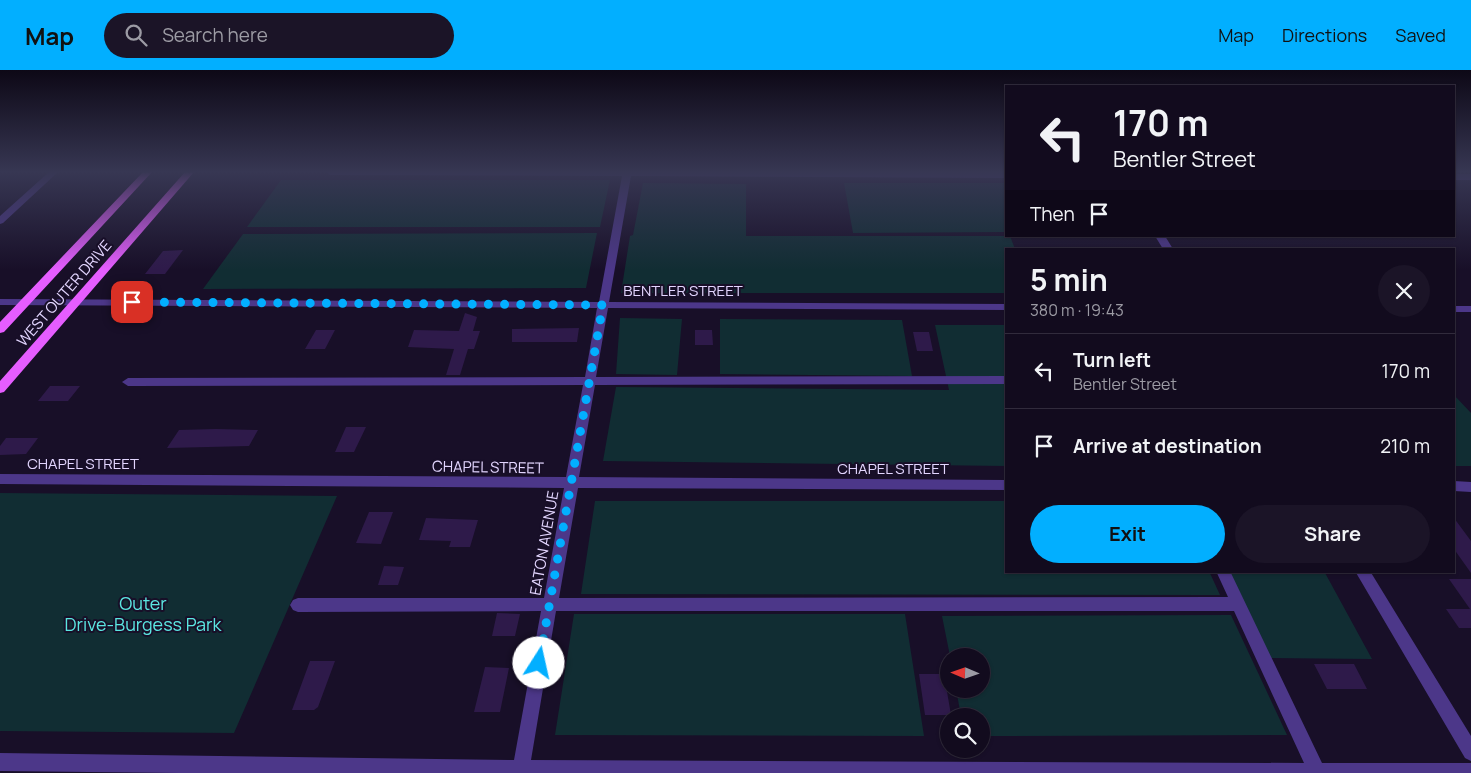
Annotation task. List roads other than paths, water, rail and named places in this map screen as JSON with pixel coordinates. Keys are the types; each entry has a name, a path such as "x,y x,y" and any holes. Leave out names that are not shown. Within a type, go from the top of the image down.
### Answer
{"main road":[{"name":"WEST OUTER DRIVE","path":"0,329 117,205"},
{"name":"WEST OUTER DRIVE","path":"0,389 161,205"}],"street":[{"path":"0,221 18,205"},
{"name":"EATON AVENUE","path":"520,771 620,205"},
{"path":"1161,237 1167,248"},
{"name":"BENTLER STREET","path":"0,302 1005,307"},
{"path":"1455,309 1471,309"},
{"path":"128,382 1005,380"},
{"name":"CHAPEL STREET","path":"0,479 571,484 1005,485"},
{"path":"1455,486 1471,487"},
{"path":"1224,573 1317,773"},
{"path":"1363,573 1471,752"},
{"path":"298,605 1238,604"},
{"path":"0,762 520,771 1471,772"}],"park label":[{"name":"Outer Drive-Burgess Park","path":"143,613"}]}
